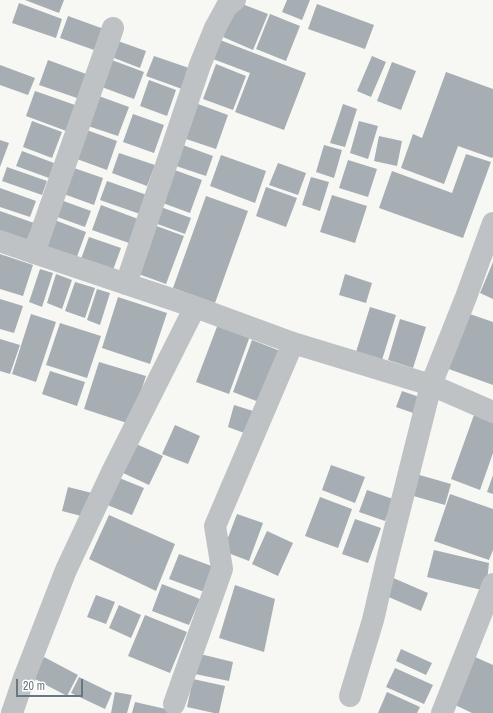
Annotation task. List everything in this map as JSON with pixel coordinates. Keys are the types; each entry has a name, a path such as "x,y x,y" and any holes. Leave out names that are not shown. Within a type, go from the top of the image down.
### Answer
{"street":[{"path":"126,284 200,65 215,28 227,6 235,0"},
{"path":"34,253 113,28"},
{"path":"350,696 373,620 431,385 466,297 493,223"},
{"path":"0,241 195,307 293,343 431,385 493,412"},
{"path":"12,713 66,570 113,470 195,307"},
{"path":"174,704 222,569 215,526 293,343"},
{"path":"446,711 493,584"}],"building":[{"path":"25,0 64,0 59,13"},
{"path":"287,0 310,0 302,20 282,12"},
{"path":"237,2 268,14 253,50 223,37"},
{"path":"19,3 62,19 56,38 12,23"},
{"path":"317,4 374,25 365,49 308,29"},
{"path":"270,14 300,26 286,61 256,49"},
{"path":"68,16 104,29 97,51 60,38"},
{"path":"115,40 146,51 140,68 109,56"},
{"path":"220,40 306,73 284,130 235,112 250,73 213,59"},
{"path":"154,56 189,68 182,89 146,76"},
{"path":"372,56 386,62 371,97 357,91"},
{"path":"109,59 144,72 134,99 99,86"},
{"path":"48,60 89,75 80,99 39,85"},
{"path":"392,62 416,71 401,110 377,101"},
{"path":"216,64 246,76 233,110 203,99"},
{"path":"0,65 35,78 28,95 0,85"},
{"path":"446,72 493,89 493,157 492,158 458,146 444,184 401,168 413,134 422,138"},
{"path":"149,80 176,90 167,116 140,106"},
{"path":"35,91 78,106 69,132 26,116"},
{"path":"96,95 129,107 118,136 85,125"},
{"path":"198,104 228,115 216,149 186,139"},
{"path":"343,104 357,109 345,147 330,143"},
{"path":"133,114 164,125 154,153 123,142"},
{"path":"32,121 62,132 52,158 23,147"},
{"path":"359,121 378,126 368,159 350,153"},
{"path":"84,129 117,141 107,170 74,158"},
{"path":"379,136 402,141 397,166 374,161"},
{"path":"0,140 9,143 0,167"},
{"path":"180,144 213,156 206,176 173,165"},
{"path":"324,145 342,150 334,178 316,172"},
{"path":"22,151 54,163 49,178 16,166"},
{"path":"119,153 155,165 147,186 112,173"},
{"path":"466,154 491,162 463,238 379,208 392,171 452,193"},
{"path":"221,155 266,171 255,203 210,186"},
{"path":"348,160 377,169 368,197 339,188"},
{"path":"278,163 306,173 298,195 269,185"},
{"path":"7,167 47,181 42,195 2,181"},
{"path":"71,167 103,178 94,205 61,193"},
{"path":"172,169 202,180 190,213 160,202"},
{"path":"311,177 329,182 320,211 302,205"},
{"path":"107,181 147,195 140,214 100,200"},
{"path":"266,187 297,198 286,227 256,216"},
{"path":"0,188 36,201 30,217 0,207"},
{"path":"332,195 367,206 355,243 320,232"},
{"path":"206,196 248,211 215,303 173,288"},
{"path":"58,199 91,211 85,227 52,215"},
{"path":"101,205 138,219 129,243 92,230"},
{"path":"158,206 191,218 185,234 152,222"},
{"path":"0,211 34,223 26,242 0,233"},
{"path":"52,219 86,232 75,262 41,250"},
{"path":"151,224 184,236 166,284 133,272"},
{"path":"89,237 121,248 113,270 81,259"},
{"path":"0,254 33,265 23,296 0,289"},
{"path":"493,262 493,299 480,293"},
{"path":"40,269 53,273 42,307 29,302"},
{"path":"56,274 72,280 62,309 47,303"},
{"path":"345,274 372,283 366,303 339,295"},
{"path":"75,282 95,288 85,318 65,311"},
{"path":"97,289 110,293 100,325 87,320"},
{"path":"118,297 167,313 150,364 102,348"},
{"path":"0,299 23,306 14,333 0,329"},
{"path":"370,307 396,315 382,360 356,352"},
{"path":"467,313 493,322 493,385 446,368"},
{"path":"31,314 56,322 36,382 12,374"},
{"path":"400,319 426,327 413,368 388,360"},
{"path":"60,323 101,336 87,378 46,365"},
{"path":"218,324 250,336 229,394 196,382"},
{"path":"0,339 20,345 10,374 0,371"},
{"path":"252,340 283,352 264,404 233,392"},
{"path":"99,362 146,376 130,424 84,409"},
{"path":"50,371 85,382 77,406 42,394"},
{"path":"402,391 425,399 419,415 396,407"},
{"path":"234,405 253,411 247,434 228,427"},
{"path":"474,415 493,422 493,453 480,490 451,479"},
{"path":"175,425 200,436 188,464 162,454"},
{"path":"134,443 163,456 149,485 121,472"},
{"path":"331,465 365,477 355,503 322,490"},
{"path":"416,474 451,484 445,505 410,495"},
{"path":"493,475 493,494 487,492"},
{"path":"117,477 144,488 132,515 105,504"},
{"path":"68,487 92,493 85,517 62,511"},
{"path":"367,490 393,499 385,521 359,512"},
{"path":"450,494 493,509 493,550 489,560 434,541"},
{"path":"320,497 352,509 338,548 305,536"},
{"path":"237,514 263,523 249,561 223,551"},
{"path":"109,515 175,544 156,591 89,559"},
{"path":"355,519 381,528 368,563 342,554"},
{"path":"267,531 293,543 278,576 252,564"},
{"path":"434,550 489,563 486,591 427,577"},
{"path":"179,554 228,572 218,597 169,579"},
{"path":"391,577 428,593 421,611 384,595"},
{"path":"162,584 200,599 189,625 152,611"},
{"path":"235,585 275,599 264,652 219,638"},
{"path":"96,595 115,602 106,624 87,617"},
{"path":"119,605 141,615 131,638 109,628"},
{"path":"145,615 187,632 170,673 128,656"},
{"path":"401,649 432,663 426,675 396,661"},
{"path":"200,654 233,662 229,681 195,674"},
{"path":"44,657 78,675 67,696 33,678"},
{"path":"475,657 493,665 493,713 472,713 453,704"},
{"path":"395,668 433,685 424,704 386,687"},
{"path":"79,677 112,693 105,709 71,693"},
{"path":"193,679 225,686 219,713 187,707"},
{"path":"115,692 132,695 127,713 111,713"},
{"path":"387,692 420,707 417,713 378,713"},
{"path":"135,702 170,710 169,713 132,713"}]}
